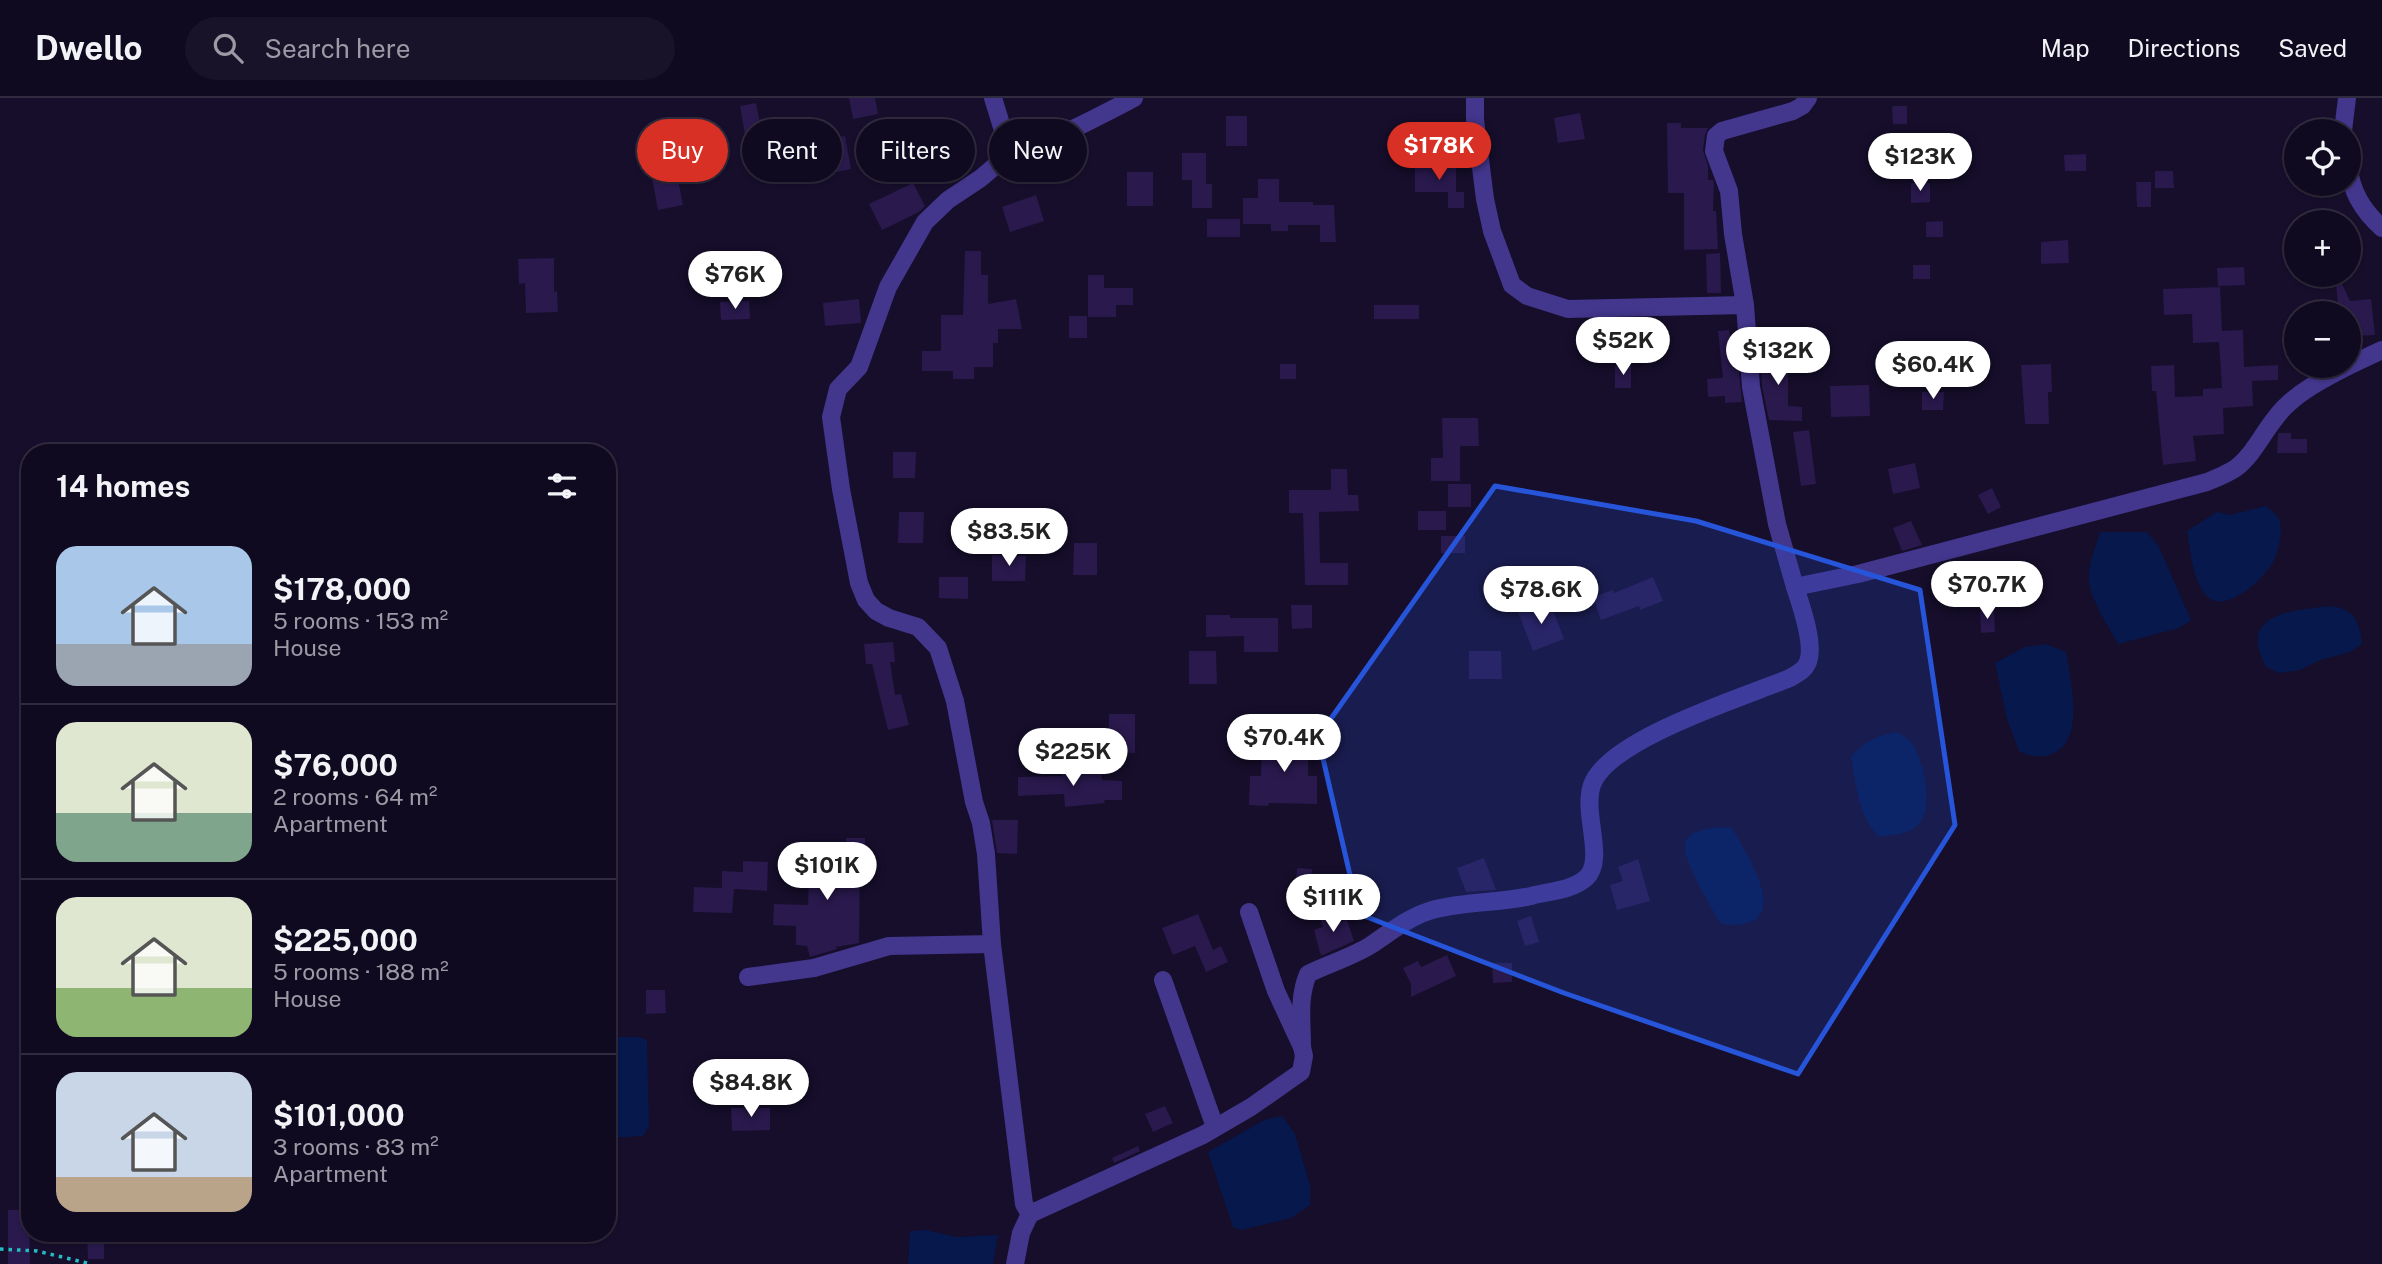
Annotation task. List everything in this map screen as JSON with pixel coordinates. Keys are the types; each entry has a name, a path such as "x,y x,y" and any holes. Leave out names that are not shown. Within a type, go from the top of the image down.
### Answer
{"street":[{"path":"993,98 1000,119"},
{"path":"1087,121 1134,98"},
{"path":"1475,98 1475,120 1485,199 1492,231 1512,285 1527,296 1568,309 1745,305"},
{"path":"1015,1264 1021,1233 1030,1214 1216,1127 1294,1079 1301,1072 1303,1063 1300,1009 1302,988 1308,974 1369,946 1410,919 1435,909 1522,898 1570,887 1587,876 1594,864 1595,851 1590,820 1592,785 1600,771 1612,759 1675,722 1779,683 1805,668 1809,662 1810,650 1802,610 1777,524 1751,387 1745,305 1733,234 1730,191 1714,151 1716,136 1722,131 1793,111 1802,106 1808,98"},
{"path":"2344,119 2347,98"},
{"path":"989,171 948,200 925,222 888,287 859,367 838,388 831,417 843,503 859,583 866,600 882,614 918,627 938,648 955,701 986,854 992,944 1024,1204 1030,1214"},
{"path":"2357,196 2359,203 2382,228"},
{"path":"2361,360 2382,349"},
{"path":"1795,587 1857,574 2207,482 2237,467 2252,452 2287,404 2326,378"},
{"path":"1249,912 1276,991 1302,1047"},
{"path":"748,978 814,968 889,946 992,944"},
{"path":"1163,980 1216,1127"}],"path":[{"path":"0,1249 37,1251 91,1264"}],"highlighted area":[{"path":"1495,486 1696,521 1920,590 1955,825 1798,1074 1564,993 1359,914 1318,737"}],"shaded area":[{"path":"2266,506 2278,517 2281,526 2276,556 2270,567 2246,591 2236,597 2226,601 2209,598 2203,592 2196,576 2187,531 2217,512 2229,515"},
{"path":"2100,532 2147,532 2159,547 2191,620 2179,628 2118,644 2097,606 2089,582 2091,563"},
{"path":"2331,606 2345,610 2354,618 2360,629 2362,644 2350,652 2320,660 2300,670 2278,673 2265,666 2258,644 2259,633 2264,624 2284,613"},
{"path":"2046,644 2066,652 2073,720 2065,744 2056,752 2047,756 2028,755 2019,751 2007,719 1995,663 2025,647"},
{"path":"1898,732 1911,742 1920,760 1926,785 1925,809 1922,819 1912,830 1878,836 1862,809 1851,757 1872,740"},
{"path":"1716,827 1732,828 1758,876 1764,903 1761,913 1749,923 1720,923 1691,869 1685,847 1686,840 1691,834"},
{"path":"616,1037 638,1037 647,1040 649,1126 643,1136 616,1138"},
{"path":"1282,1116 1295,1134 1310,1185 1310,1205 1291,1218 1241,1230 1233,1227 1208,1152 1264,1120"},
{"path":"926,1230 957,1237 998,1235 993,1264 908,1264 910,1231"}],"building":[{"path":"849,98 875,98 878,114 853,119"},
{"path":"756,103 759,119 742,119 740,106"},
{"path":"1892,106 1907,106 1907,124 1893,124"},
{"path":"1580,113 1585,139 1558,143 1554,118"},
{"path":"1226,116 1247,116 1247,146 1226,146"},
{"path":"1667,123 1681,123 1681,128 1708,128 1703,150 1708,166 1708,180 1713,180 1714,183 1713,211 1716,211 1718,249 1684,250 1684,193 1668,193"},
{"path":"842,136 845,136 851,169 842,171"},
{"path":"1182,153 1206,153 1206,184 1212,184 1212,208 1192,208 1192,180 1182,180"},
{"path":"2086,154 2086,171 2065,171 2064,155"},
{"path":"1415,163 1456,166 1456,192 1464,192 1464,208 1448,208 1448,192 1415,192"},
{"path":"2155,171 2173,171 2174,188 2155,188"},
{"path":"1127,172 1153,172 1153,206 1127,206"},
{"path":"1258,179 1279,179 1279,202 1334,205 1336,242 1320,242 1320,225 1288,225 1288,231 1271,231 1271,224 1243,224 1243,198 1258,198"},
{"path":"653,182 679,182 683,205 658,210"},
{"path":"2136,182 2151,182 2151,207 2137,207"},
{"path":"913,183 925,206 919,212 882,230 869,204"},
{"path":"1911,183 1930,183 1930,202 1911,203"},
{"path":"1036,195 1044,221 1010,232 1002,207"},
{"path":"1207,219 1240,219 1240,237 1207,237"},
{"path":"1943,221 1943,237 1926,237 1926,222"},
{"path":"2068,240 2069,263 2041,264 2041,242"},
{"path":"965,251 981,251 981,275 988,275 988,304 1016,299 1022,329 998,329 998,343 993,343 993,367 974,367 974,379 953,379 953,371 922,371 922,351 941,351 941,315 963,315"},
{"path":"1720,253 1721,293 1707,293 1706,254"},
{"path":"554,258 554,292 557,291 558,312 526,313 525,283 519,284 518,259"},
{"path":"1913,265 1930,265 1930,279 1913,279"},
{"path":"2244,267 2245,285 2218,286 2217,268"},
{"path":"1088,275 1104,275 1104,288 1133,288 1133,305 1116,305 1116,317 1088,317"},
{"path":"2220,287 2222,331 2243,330 2244,367 2278,365 2278,380 2252,381 2253,406 2223,408 2224,434 2193,436 2196,461 2163,465 2151,366 2174,365 2175,397 2203,396 2203,389 2222,388 2219,342 2193,343 2192,314 2164,315 2163,289"},
{"path":"2336,287 2344,287 2350,301 2338,301"},
{"path":"859,299 861,323 825,326 823,303"},
{"path":"2371,299 2375,335 2361,336 2361,301 2350,301"},
{"path":"749,301 750,319 721,320 720,302"},
{"path":"1374,305 1419,305 1419,319 1374,319"},
{"path":"1069,316 1087,316 1087,338 1069,338"},
{"path":"1621,327 1642,327 1641,360 1619,360"},
{"path":"1729,330 1735,362 1738,361 1742,402 1725,403 1725,396 1708,397 1707,379 1723,378 1718,331"},
{"path":"1760,352 1788,352 1788,406 1802,407 1802,421 1769,420 1762,386"},
{"path":"1280,364 1296,364 1296,379 1280,379"},
{"path":"2051,364 2049,424 2025,424 2021,365"},
{"path":"1615,366 1631,366 1631,388 1615,388"},
{"path":"1869,385 1870,416 1831,417 1830,386"},
{"path":"1922,392 1944,392 1943,410 1922,410"},
{"path":"1442,418 1478,418 1479,446 1460,446 1460,481 1431,481 1431,458 1443,458"},
{"path":"1809,430 1816,484 1801,486 1793,432"},
{"path":"2278,433 2291,433 2291,439 2307,439 2307,453 2277,453"},
{"path":"893,452 916,452 915,478 893,478"},
{"path":"1915,463 1920,488 1893,494 1888,469"},
{"path":"1331,469 1347,469 1348,495 1358,495 1359,511 1319,512 1320,563 1348,563 1348,585 1305,585 1303,513 1289,513 1289,490 1331,490"},
{"path":"1448,484 1471,484 1471,507 1448,507"},
{"path":"1992,488 2001,507 1988,514 1978,495"},
{"path":"1418,511 1446,511 1446,530 1418,530"},
{"path":"899,512 924,512 923,543 898,543"},
{"path":"1911,521 1922,545 1902,551 1893,528"},
{"path":"1441,536 1465,536 1465,553 1441,553"},
{"path":"1074,543 1097,543 1097,575 1073,575"},
{"path":"992,555 1026,556 1025,581 992,581"},
{"path":"2003,561 2004,578 1983,579 1982,562"},
{"path":"939,577 968,577 968,599 939,598"},
{"path":"1653,577 1663,601 1640,610 1639,606 1601,620 1593,597 1613,590 1614,593"},
{"path":"1549,600 1564,639 1533,651 1518,612"},
{"path":"1291,605 1312,605 1312,628 1292,629"},
{"path":"1980,609 1994,609 1995,632 1981,633"},
{"path":"1206,615 1278,618 1278,652 1244,652 1244,636 1206,637"},
{"path":"893,642 895,662 890,662 895,695 901,694 909,725 888,730 872,664 866,664 864,644"},
{"path":"1189,651 1216,651 1217,684 1189,684"},
{"path":"1469,651 1501,651 1502,679 1469,679"},
{"path":"1109,714 1135,714 1135,753 1109,752"},
{"path":"1308,737 1308,776 1317,776 1317,804 1249,805 1250,776 1261,776 1262,738"},
{"path":"1101,770 1102,780 1122,781 1122,800 1104,800 1105,803 1065,807 1064,794 1018,796 1018,777 1062,776"},
{"path":"992,820 1018,820 1017,854 997,853"},
{"path":"846,838 865,838 865,854 860,854 859,943 836,947 837,949 810,957 807,946 796,945 796,926 773,925 774,904 808,905 809,878 795,877 796,859 846,859"},
{"path":"1484,858 1496,890 1466,892 1457,868"},
{"path":"1638,859 1650,901 1617,910 1610,885 1623,881 1618,867"},
{"path":"743,861 768,862 767,891 734,889 732,913 693,912 694,887 722,888 722,871 743,872"},
{"path":"1297,868 1312,869 1310,897 1295,896"},
{"path":"1335,913 1337,923 1347,920 1354,941 1321,956 1314,930 1323,927 1320,917"},
{"path":"1198,914 1213,950 1221,946 1228,962 1206,972 1195,946 1173,955 1162,928"},
{"path":"1531,916 1539,942 1525,946 1517,921"},
{"path":"1447,955 1456,976 1411,997 1411,984 1403,968 1418,961 1421,967"},
{"path":"1492,963 1512,963 1512,982 1493,983"},
{"path":"646,990 665,990 666,1013 646,1014"},
{"path":"1165,1106 1173,1123 1153,1132 1145,1114"},
{"path":"731,1108 770,1108 770,1130 732,1131"},
{"path":"1138,1146 1140,1151 1114,1163 1112,1158"},
{"path":"8,1210 21,1210 21,1242 30,1242 30,1264 8,1264"},
{"path":"87,1242 104,1242 104,1259 88,1259"}]}
